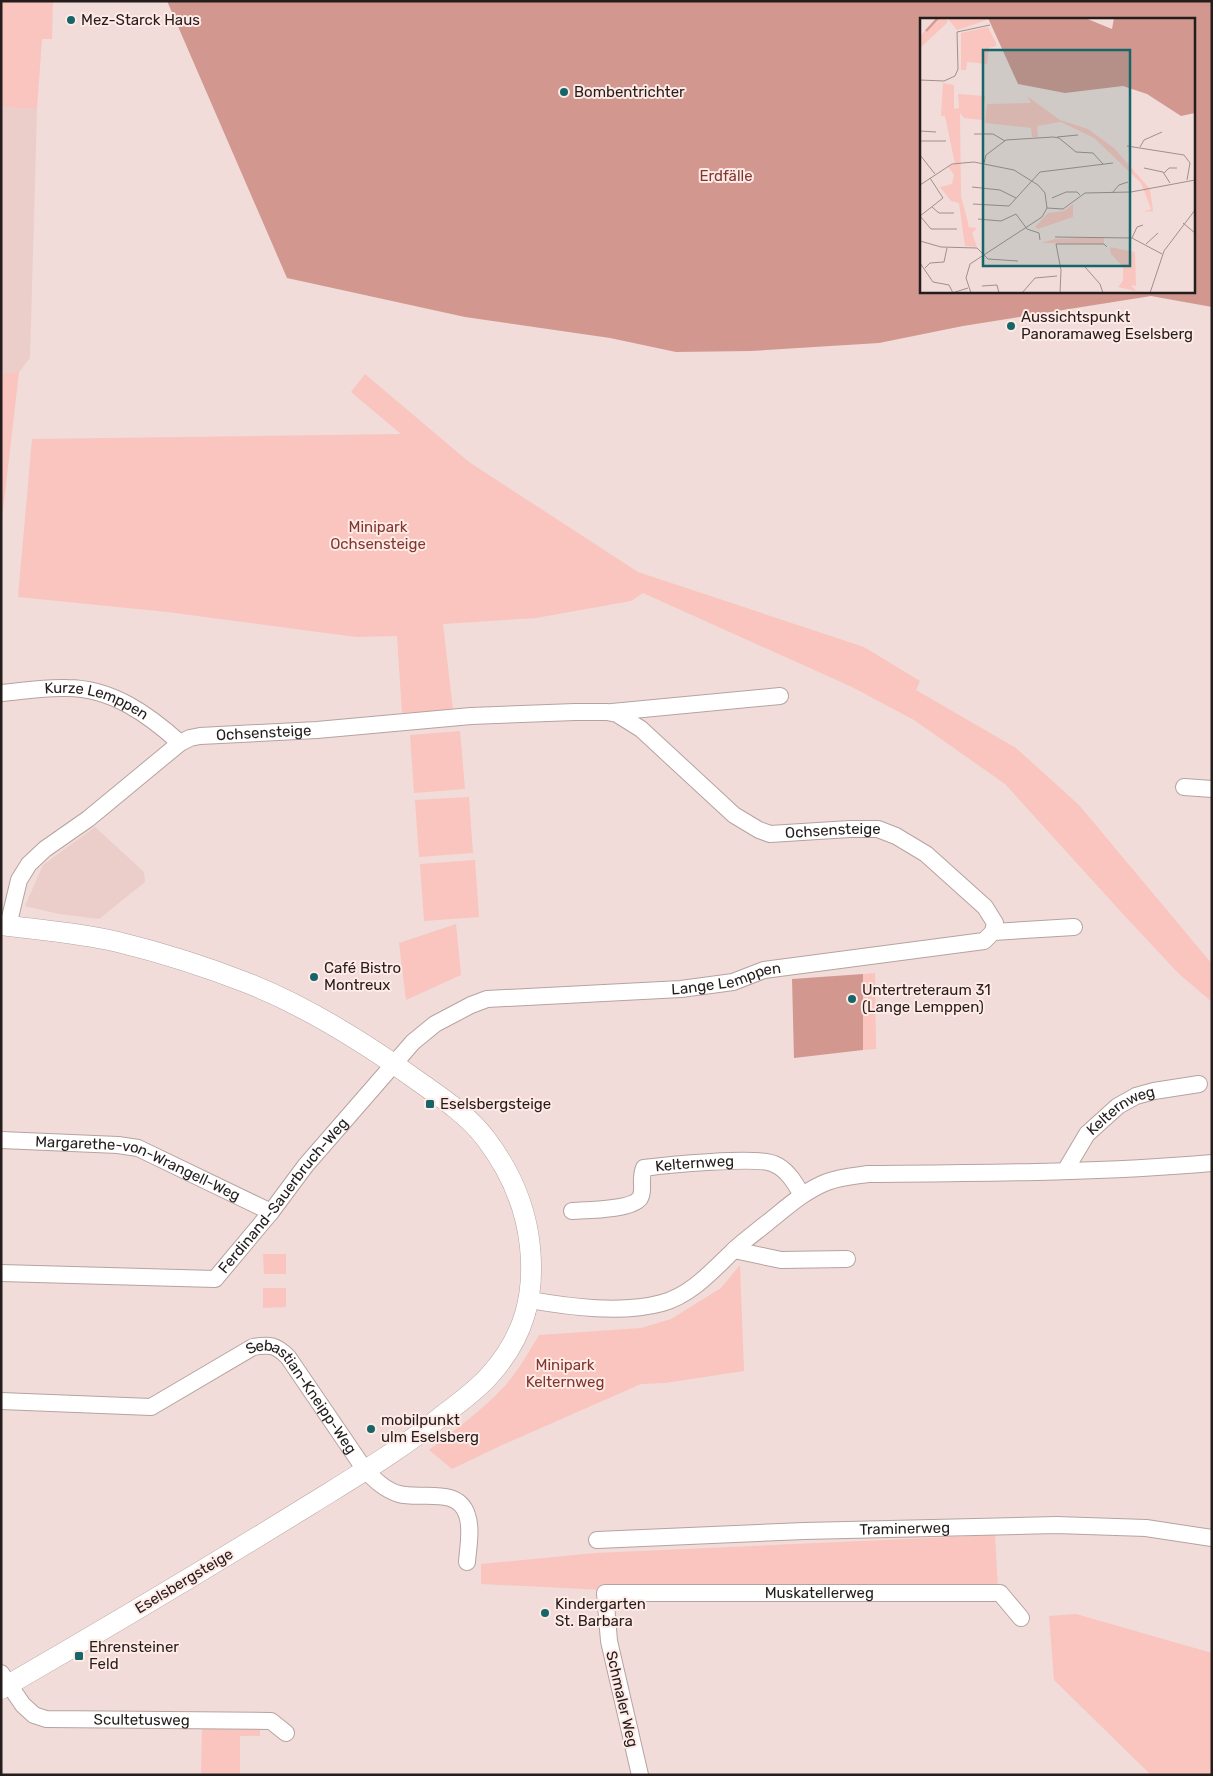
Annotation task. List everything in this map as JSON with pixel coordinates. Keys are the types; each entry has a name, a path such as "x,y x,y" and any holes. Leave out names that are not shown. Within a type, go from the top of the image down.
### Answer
{"street":[{"name":"Kurze Lemppen","path":"1,692 67,688 96,692 118,699 137,709 159,724 180,744"},
{"name":"Ochsensteige","path":"5,926 19,880 29,864 190,738 213,735 316,730 471,716 607,712 780,696"},
{"name":"Ochsensteige","path":"607,712 617,714 641,729 734,815 759,830 770,834 878,829 910,843 926,854 985,907 994,923 993,932"},
{"path":"1184,786 1212,789"},
{"name":"Eselsbergsteige","path":"4,1682 141,1607 422,1433 490,1376 503,1359 522,1325 530,1300 532,1276 530,1242 520,1196 511,1176 484,1137 466,1118 394,1064 323,1020 254,986 208,968 115,942 5,926"},
{"name":"Lange Lemppen","path":"394,1064 413,1042 435,1024 471,1005 487,999 681,989 717,985 733,982 764,970 984,941 993,932 1074,927"},
{"name":"Ferdinand-Sauerbruch-Weg","path":"1,1273 215,1279 271,1212 306,1165 394,1064"},
{"name":"Kelternweg","path":"1065,1171 1087,1134 1118,1106 1136,1096 1154,1091 1198,1084"},
{"name":"Margarethe-von-Wrangell-Weg","path":"1,1140 109,1144 138,1148 271,1212"},
{"name":"Kelternweg","path":"572,1211 616,1207 633,1203 639,1199 642,1192 640,1177 644,1168 684,1164 756,1160 773,1163 788,1175 802,1195"},
{"path":"530,1300 571,1308 637,1308 663,1303 679,1296 699,1283 734,1250 802,1195 829,1181 868,1174 1065,1171 1158,1168 1212,1163"},
{"path":"734,1250 781,1260 847,1259"},
{"name":"Sebastian-Kneipp-Weg","path":"1,1401 151,1407 253,1347 274,1346 288,1357 365,1470"},
{"path":"365,1470 378,1483 400,1495 448,1497 461,1504 468,1516 467,1562"},
{"name":"Traminerweg","path":"597,1540 804,1531 1056,1525 1146,1528 1212,1538"},
{"name":"Muskatellerweg","path":"605,1593 1000,1594 1021,1618"},
{"name":"Schmaler Weg","path":"605,1593 609,1641 640,1775"},
{"name":"Scultetusweg","path":"4,1682 34,1715 46,1719 271,1721 286,1733"}],"shaded area":[{"path":"1,107 37,109 30,358 19,372 1,373"},
{"path":"95,827 144,872 145,882 99,919 59,914 25,906 43,865"}],"green space":[{"path":"1,1 53,1 52,39 42,39 37,109 1,107"},
{"name":"Erdfälle","path":"167,1 1212,1 1212,307 1151,296 963,326 879,343 751,351 676,352 610,338 465,317 287,278"},
{"path":"19,372 1,528 1,373"},
{"name":"Minipark Ochsensteige","path":"365,374 469,462 638,572 864,647 920,681 916,690 1016,748 1079,805 1212,964 1212,1002 1179,974 1005,784 914,720 852,687 643,593 631,601 536,618 443,624 453,710 402,713 397,636 356,637 167,612 18,597 32,439 401,434 351,392"},
{"path":"460,731 465,789 414,793 410,735"},
{"path":"469,797 473,853 419,857 415,800"},
{"path":"475,860 479,917 424,921 420,864"},
{"path":"456,924 461,975 406,1000 399,943"},
{"path":"875,973 876,1049 863,1050 863,974"},
{"path":"863,974 863,1050 794,1058 792,979"},
{"path":"263,1254 286,1254 286,1274 264,1274"},
{"name":"Minipark Kelternweg","path":"740,1265 744,1371 665,1383 641,1384 452,1469 429,1450 476,1413 502,1389 517,1370 539,1335 641,1328 671,1319 721,1288"},
{"path":"263,1288 286,1288 286,1307 263,1308"},
{"path":"995,1535 998,1590 604,1590 481,1584 481,1564 595,1553"},
{"path":"1076,1614 1212,1653 1212,1775 1151,1775 1054,1680 1049,1616"},
{"path":"202,1724 260,1728 260,1736 240,1736 240,1775 201,1775"}],"place":[{"name":"Mez-Starck Haus","path":"71,20"},
{"name":"Bombentrichter","path":"564,92"},
{"name":"Aussichtspunkt Panoramaweg Eselsberg","path":"1011,326"},
{"name":"Café Bistro Montreux","path":"314,977"},
{"name":"Untertreteraum 31 (Lange Lemppen)","path":"852,999"},
{"name":"Eselsbergsteige","path":"430,1104"},
{"name":"mobilpunkt ulm Eselsberg","path":"371,1429"},
{"name":"Kindergarten St. Barbara","path":"545,1613"},
{"name":"Ehrensteiner Feld","path":"79,1656"}]}
